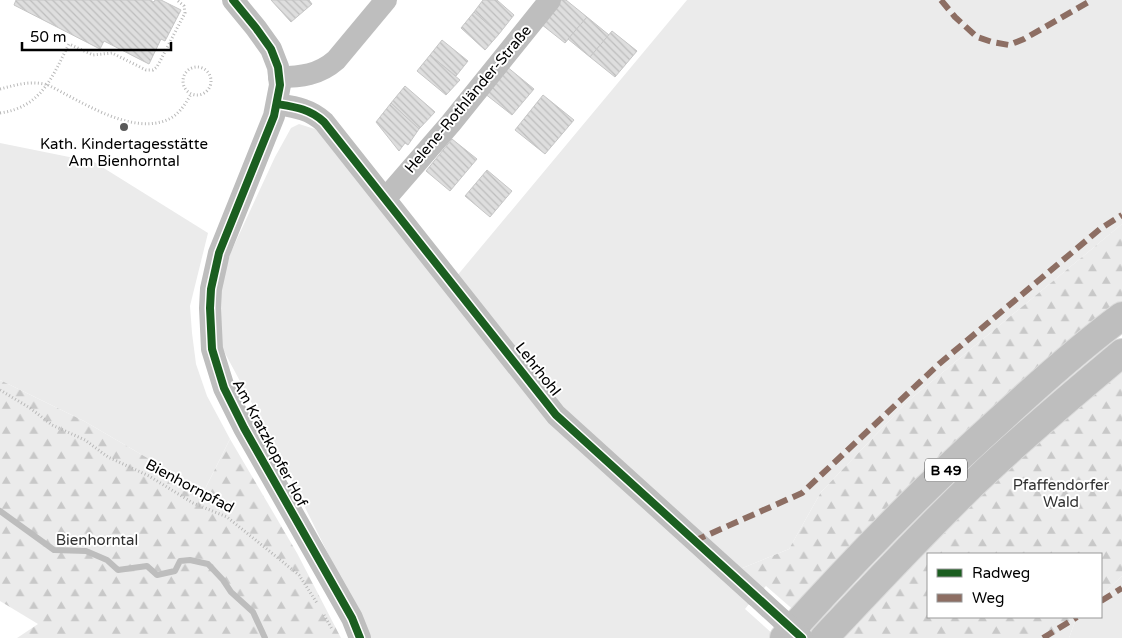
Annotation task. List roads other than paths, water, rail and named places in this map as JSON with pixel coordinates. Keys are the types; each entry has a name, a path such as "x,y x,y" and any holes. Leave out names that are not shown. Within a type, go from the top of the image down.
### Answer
{"highway":[{"name":"B 49","path":"784,638 837,579 959,456 1033,389 1122,316"},
{"name":"B 49","path":"824,638 910,547 977,480 1053,411 1122,353"}],"street":[{"path":"233,0 271,49 279,77 310,75 327,68 336,60 386,0"},
{"name":"Helene-Rothländer-Straße","path":"386,198 451,122 550,0"},
{"name":"Am Kratzkopfer Hof","path":"279,77 276,104 269,128 219,253 211,289 212,348 224,388 244,428 352,618 360,638"},
{"name":"Lehrhohl","path":"276,104 300,108 316,115 324,122 556,414 802,638"}],"waterway":[{"path":"0,511 54,550 86,551 107,560 118,570 147,566 157,575 175,571 180,561 190,560 208,564 231,592 253,612 265,638"}],"place":[{"name":"Kath. Kindertagesstätte Am Bienhorntal","path":"124,127"}],"park label":[{"name":"Pfaffendorfer Wald","path":"1061,494"},
{"name":"Bienhorntal","path":"97,540"}]}
